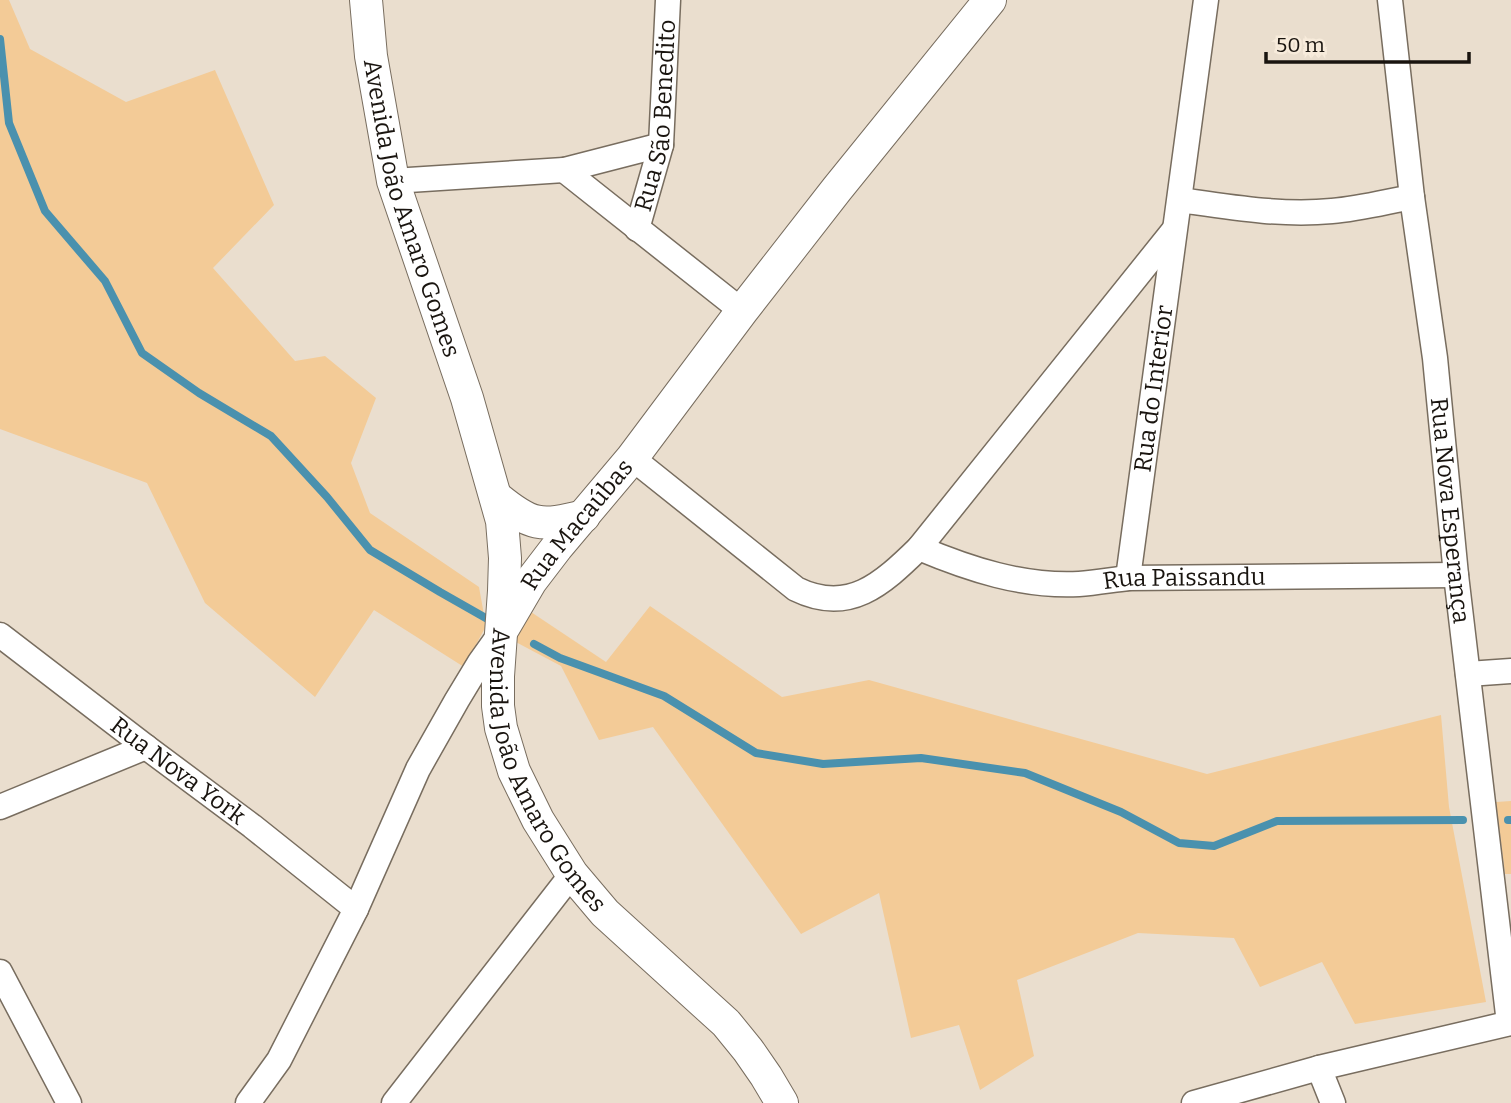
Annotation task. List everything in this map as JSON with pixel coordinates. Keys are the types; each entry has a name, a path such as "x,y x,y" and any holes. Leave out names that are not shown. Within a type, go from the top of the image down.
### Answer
{"street":[{"name":"Avenida João Amaro Gomes","path":"366,0 371,56 393,181 467,398 502,521 505,558 498,696 501,728 514,771 538,820 572,874 604,913 726,1023 748,1050 782,1103"},
{"name":"Rua São Benedito","path":"636,229 661,145 668,0"},
{"name":"Rua Macaúbas","path":"248,1103 279,1060 356,909 418,769 457,700 531,581 632,458 742,311 990,0"},
{"name":"Rua do Interior","path":"1128,578 1206,0"},
{"name":"Rua Nova Esperança","path":"1390,0 1412,197 1435,358 1456,575 1510,1023"},
{"path":"393,181 564,170 661,145"},
{"path":"564,170 742,311"},
{"path":"1180,200 1258,210 1303,212 1354,208 1412,197"},
{"path":"632,458 785,581 808,595 840,598 861,594 874,588 919,548 1174,230"},
{"path":"496,497 517,514 536,522 556,523 584,516"},
{"name":"Rua Paissandu","path":"919,548 957,564 1027,581 1052,584 1080,584 1128,578 1456,575"},
{"name":"Rua Nova York","path":"0,635 252,826 356,909"},
{"path":"1468,674 1511,671"},
{"path":"0,807 146,747"},
{"path":"394,1103 572,874"},
{"path":"0,972 69,1103"},
{"path":"1194,1103 1319,1068 1510,1023"},
{"path":"1319,1068 1333,1103"}],"shaded area":[{"path":"0,0 9,0 30,49 126,102 215,70 274,205 213,268 295,361 325,356 376,398 351,463 370,513 479,587 486,626 464,667 374,610 315,697 205,603 147,483 0,429"},
{"path":"650,606 782,697 869,680 1207,774 1441,715 1449,807 1486,1002 1355,1024 1322,962 1260,987 1234,938 1138,933 1017,980 1034,1056 980,1090 959,1025 911,1038 879,893 801,934 653,727 599,740 561,666 512,640 531,612 606,662"},
{"path":"1511,801 1511,874 1505,874 1496,802"}],"waterway":[{"path":"0,39 9,123 45,211 105,281 142,353 199,393 271,436 327,497 370,550 491,621"},
{"path":"534,644 560,658 664,696 756,753 823,764 921,758 1025,773 1121,812 1179,843 1214,846 1277,821 1463,820"}]}
